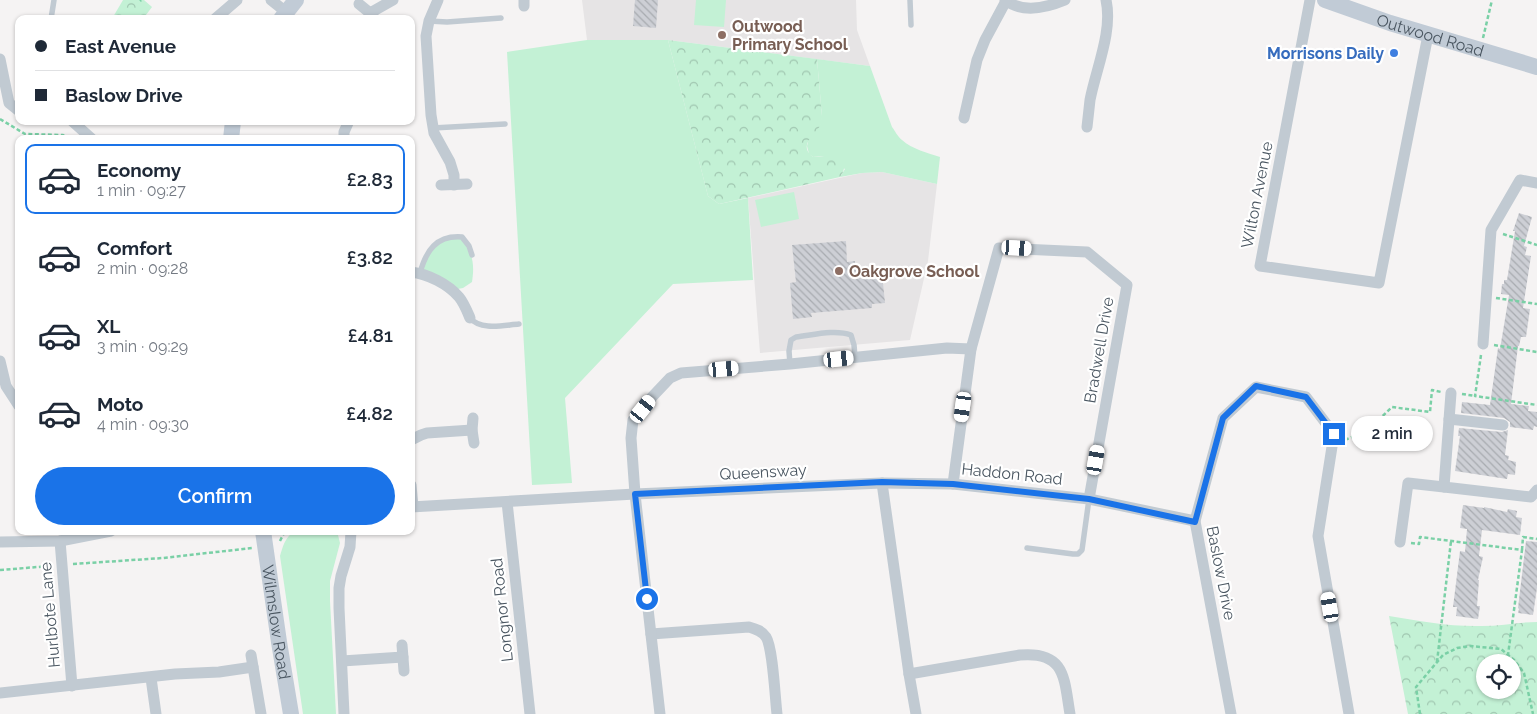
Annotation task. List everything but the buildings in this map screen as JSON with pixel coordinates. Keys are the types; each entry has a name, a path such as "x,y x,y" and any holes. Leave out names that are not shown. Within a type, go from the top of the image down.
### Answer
{"street":[{"path":"220,15 237,0"},
{"path":"271,0 287,10"},
{"path":"373,15 393,0"},
{"path":"438,0 426,29 425,45 434,133 450,162 454,185"},
{"path":"964,118 978,60 985,40 1005,1 1028,8 1046,6 1065,0"},
{"path":"1087,127 1090,99 1107,31 1108,10 1106,0"},
{"name":"Wilton Avenue","path":"1310,0 1260,266 1379,284 1428,35"},
{"name":"Outwood Road","path":"1325,0 1428,35 1537,66"},
{"path":"359,4 371,15"},
{"path":"0,58 9,103 15,108"},
{"path":"76,125 88,135"},
{"path":"1483,344 1491,230 1520,180 1537,183"},
{"path":"441,185 467,184"},
{"name":"Bradwell Drive","path":"953,484 971,349 999,248 1087,252 1127,285 1089,499"},
{"path":"415,273 430,277 452,290 460,298 470,318"},
{"path":"660,714 635,494 631,438 633,420 652,397 670,378 680,373 947,348 971,349"},
{"path":"0,361 6,386 15,400"},
{"name":"Baslow Drive","path":"1231,714 1195,522 1223,418 1256,386 1306,397 1334,434 1318,536 1349,714"},
{"path":"1444,487 1451,393"},
{"path":"1449,419 1503,425"},
{"path":"415,438 472,424 474,443"},
{"path":"882,482 916,714"},
{"name":"Haddon Road","path":"882,482 953,484 1089,499 1195,522"},
{"name":"Queensway","path":"415,507 882,482"},
{"path":"1400,542 1408,483 1535,497"},
{"name":"Longnor Road","path":"507,502 530,714"},
{"path":"0,542 60,542 92,535"},
{"name":"Wilmslow Road","path":"264,535 291,714"},
{"path":"344,714 339,588 350,547 351,535"},
{"name":"Hurlbote Lane","path":"60,542 72,686"},
{"path":"651,634 750,627 761,632 766,636 770,650 777,714"},
{"path":"402,644 404,671"},
{"path":"909,674 1020,654 1038,654 1051,659 1060,669 1063,675 1070,714"},
{"path":"251,655 262,714"},
{"path":"342,661 403,657"},
{"path":"0,693 253,667"},
{"path":"151,678 156,714"}],"lane":[{"path":"52,15 54,0"},
{"path":"910,0 910,25"},
{"path":"429,21 447,22 501,18"},
{"path":"433,128 505,124"},
{"path":"415,273 428,252 448,238 462,237 469,246 472,255"},
{"path":"470,318 474,323 484,326 520,324"},
{"path":"790,364 789,351 791,340 796,337 837,333 851,335 855,357"},
{"path":"1026,548 1078,554 1082,550 1089,499"}],"path":[{"path":"1481,50 1492,0"},
{"path":"0,118 25,134 63,135"},
{"path":"1491,230 1537,245"},
{"path":"1486,296 1537,304"},
{"path":"1475,396 1483,344 1537,352"},
{"path":"1332,445 1368,430 1392,407 1430,412 1432,390 1537,405"},
{"path":"277,545 283,535"},
{"path":"1508,654 1523,537 1537,539"},
{"path":"1400,542 1419,544 1420,538 1522,550"},
{"path":"1437,663 1451,542"},
{"path":"75,564 163,558 250,548"},
{"path":"0,570 49,566"},
{"path":"1420,714 1416,687 1443,655 1457,648 1470,646 1501,649 1507,654"},
{"path":"1521,670 1524,673 1533,714"}],"shaded area":[{"name":"Outwood Primary School","path":"582,0 856,0 857,30 870,66 668,40 587,40"},
{"name":"Oakgrove School","path":"882,172 937,184 928,261 910,340 760,353 748,198 862,173"}],"green space":[{"path":"123,0 144,0 152,7 146,15 114,15"},
{"path":"696,0 726,0 724,27 694,25"},
{"path":"587,40 668,40 708,196 719,204 748,198 753,280 673,284 565,398 572,483 532,485 507,52"},
{"path":"668,40 817,59 822,121 809,140 807,148 813,157 835,155 842,158 844,167 840,177 719,204 708,196"},
{"path":"817,59 870,66 892,127 898,136 910,146 940,157 937,184 882,172 840,177 845,169 824,156 813,157 809,154 807,146 809,138 820,125 822,116"},
{"path":"794,192 799,219 761,227 755,200"},
{"path":"462,237 472,258 472,282 463,288 452,290 420,273 423,260 441,241"},
{"path":"290,535 338,535 340,543 330,581 336,714 303,714 280,556"},
{"path":"1389,616 1459,626 1489,626 1537,622 1537,714 1408,714"}],"place":[{"name":"Outwood Primary School","path":"722,35"},
{"name":"Morrisons Daily","path":"1394,53"},
{"name":"Oakgrove School","path":"839,271"}],"route":[{"path":"647,599 635,494 882,482 953,484 1089,499 1195,522 1223,418 1256,386 1306,397 1334,434"}]}
